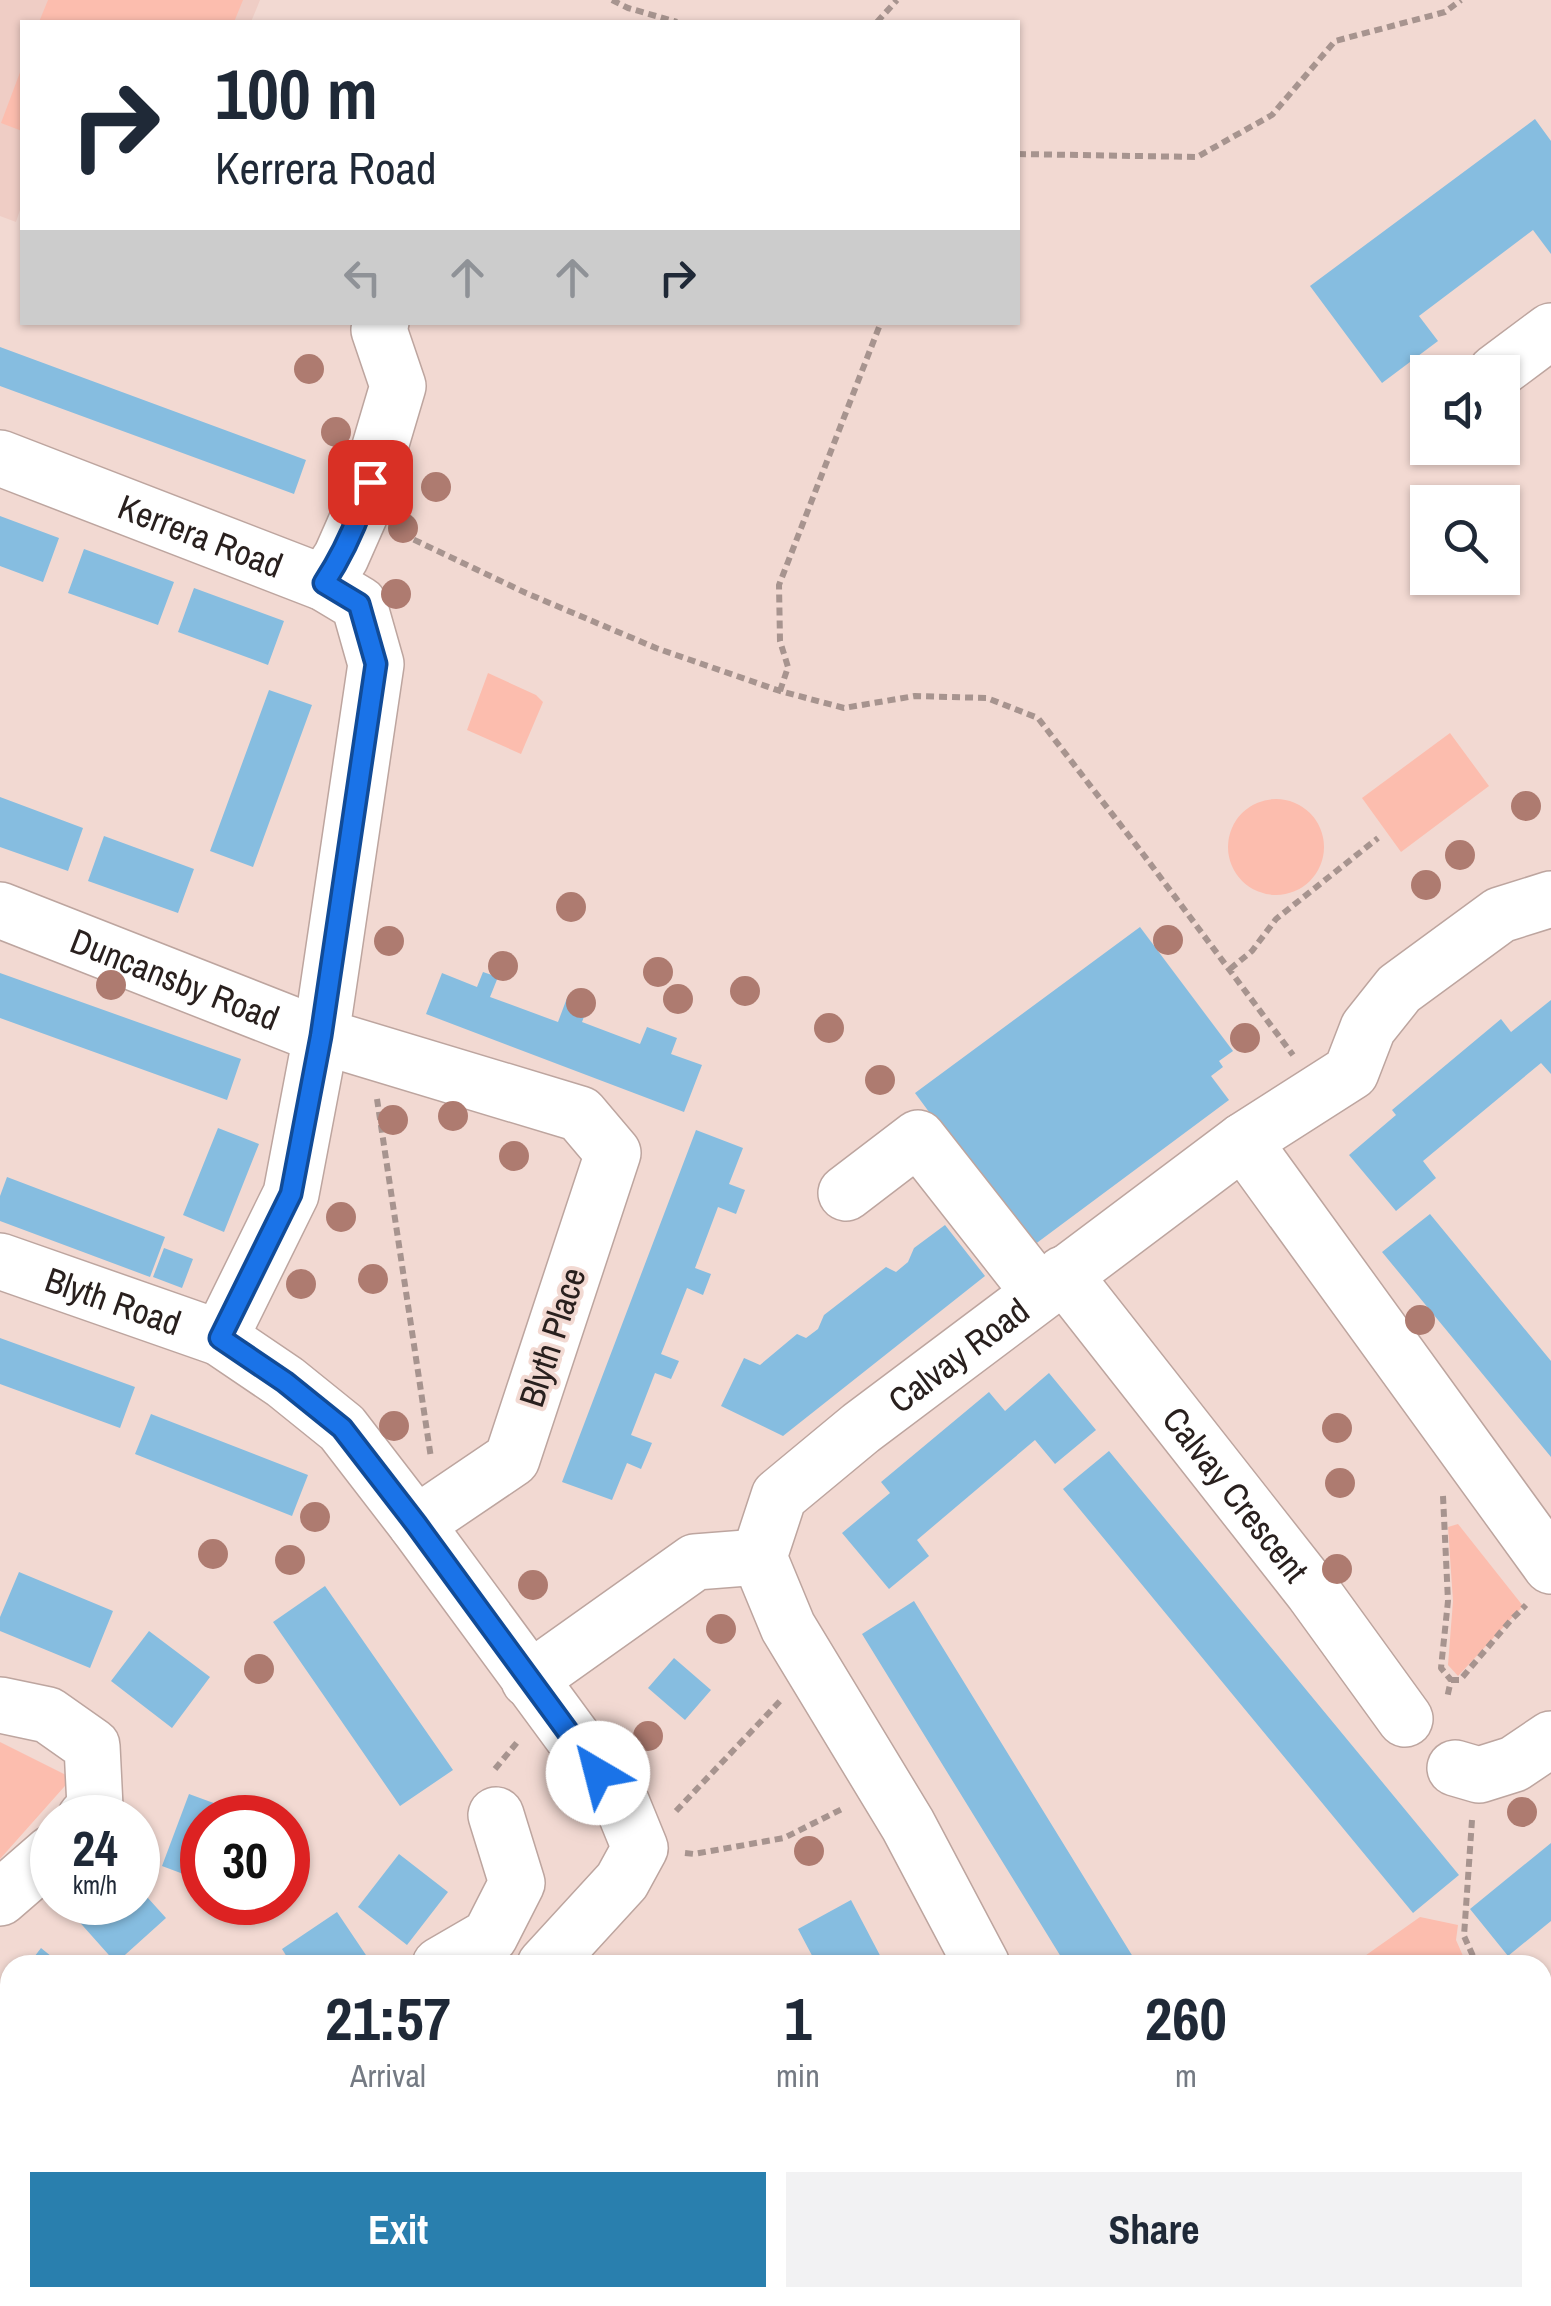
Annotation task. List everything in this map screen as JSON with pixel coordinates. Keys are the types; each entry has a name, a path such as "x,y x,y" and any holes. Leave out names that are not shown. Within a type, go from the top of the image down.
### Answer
{"street":[{"path":"324,583 341,557 360,514 398,386 371,325"},
{"path":"1519,355 1551,331"},
{"name":"Kerrera Road","path":"0,458 324,583 359,604 376,664 346,1044 291,1194 220,1338"},
{"name":"Calvay Road","path":"758,1557 778,1496 1051,1283 1243,1141 1351,1072 1368,1028 1399,989 1500,914 1551,900"},
{"name":"Duncansby Road","path":"0,910 346,1044 580,1114"},
{"name":"Blyth Place","path":"427,1516 512,1459 612,1154 580,1114"},
{"name":"Calvay Crescent","path":"846,1193 918,1138 1051,1283 1313,1592 1426,1714"},
{"path":"1243,1141 1453,1429 1544,1580"},
{"name":"Blyth Road","path":"0,1261 220,1338 285,1382 342,1428 427,1516 528,1680 622,1804 640,1848"},
{"path":"528,1680 695,1562 758,1557 788,1626 908,1824 977,1955"},
{"path":"0,1705 48,1715 92,1746 94,1795"},
{"path":"1467,1771 1514,1764 1551,1739"},
{"path":"457,1955 490,1936 516,1884 496,1815"},
{"path":"554,1955 622,1881 640,1848"},
{"path":"0,1898 30,1872"}],"path":[{"path":"612,0 670,20"},
{"path":"879,20 897,0"},
{"path":"1020,154 1198,157 1272,114 1334,41 1444,12 1461,0"},
{"path":"780,691 788,667 780,641 780,584 880,325"},
{"path":"360,514 542,600 656,648 780,691 844,708 915,696 988,698 1038,718 1320,1092"},
{"path":"1230,970 1252,950 1276,918 1378,838"},
{"path":"346,1044 427,1516"},
{"path":"1451,1680 1441,1668 1448,1601 1440,1444 1453,1429"},
{"path":"1451,1680 1460,1680 1544,1580"},
{"path":"640,1848 812,1667"},
{"path":"496,1815 485,1782 522,1737 528,1680"},
{"path":"1426,1714 1448,1691 1451,1680"},
{"path":"1467,1771 1474,1806 1464,1936 1473,1955"},
{"path":"640,1848 694,1854 784,1838 886,1788"}],"shaded area":[{"path":"0,0 260,0 252,20 20,20 20,210 16,222 0,216"},
{"path":"48,0 243,0 235,20 40,20"},
{"path":"20,72 20,130 1,123"},
{"path":"488,673 543,702 521,754 467,730"},
{"path":"1450,733 1489,786 1401,852 1362,798"},
{"path":"1276,799 1294,803 1310,813 1320,829 1324,847 1320,865 1310,881 1294,891 1276,895 1258,891 1242,881 1232,865 1228,847 1232,829 1242,813 1258,803"},
{"path":"1458,1524 1523,1606 1458,1676 1448,1665 1453,1601 1448,1527"},
{"path":"0,1742 72,1778 57,1795 30,1795 30,1825 0,1859"},
{"path":"1420,1917 1458,1925 1456,1940 1463,1955 1366,1955"}],"building":[{"path":"1535,119 1551,141 1551,254 1533,230 1419,316 1438,341 1419,355 1410,355 1410,362 1382,383 1310,286"},
{"path":"0,347 306,460 294,494 0,386"},
{"path":"0,516 59,538 43,582 0,566"},
{"path":"84,549 174,582 158,625 68,593"},
{"path":"194,588 284,621 268,665 178,632"},
{"path":"269,690 312,705 253,867 210,851"},
{"path":"0,797 83,828 68,871 0,847"},
{"path":"104,836 194,869 178,913 88,881"},
{"path":"1140,927 1233,1051 1219,1061 1223,1067 1211,1076 1229,1100 1034,1245 989,1193 915,1093"},
{"path":"483,972 498,977 490,997 558,1022 567,998 588,1006 582,1022 640,1044 647,1027 677,1038 671,1054 702,1065 684,1112 426,1014 442,973 477,987"},
{"path":"0,973 241,1059 227,1100 0,1018"},
{"path":"1551,1000 1551,1074 1541,1063 1423,1161 1436,1178 1396,1211 1349,1155 1396,1115 1392,1110 1501,1019 1511,1032"},
{"path":"218,1128 259,1144 224,1232 183,1215"},
{"path":"696,1130 743,1148 729,1184 745,1190 736,1214 718,1207 695,1268 711,1274 703,1295 687,1288 661,1354 679,1361 671,1379 655,1373 631,1435 652,1443 641,1469 627,1463 612,1500 562,1482"},
{"path":"7,1177 165,1237 150,1277 0,1221 0,1196"},
{"path":"1430,1214 1551,1361 1551,1457 1382,1252"},
{"path":"945,1225 985,1276 783,1436 721,1406 744,1358 760,1365 797,1334 806,1338 818,1329 824,1315 886,1267 896,1272 908,1262 914,1248"},
{"path":"164,1248 193,1259 182,1288 153,1277"},
{"path":"0,1338 135,1387 120,1428 0,1384"},
{"path":"1049,1373 1096,1430 1055,1464 1035,1440 917,1540 929,1556 889,1589 842,1533 890,1493 881,1482 989,1392 1005,1411"},
{"path":"151,1414 308,1475 292,1516 135,1454"},
{"path":"1109,1451 1459,1875 1413,1913 1063,1489"},
{"path":"19,1572 113,1611 90,1668 0,1631 0,1617"},
{"path":"325,1586 453,1770 400,1806 273,1622"},
{"path":"914,1601 1132,1955 1060,1955 862,1634"},
{"path":"149,1631 210,1677 172,1728 111,1681"},
{"path":"674,1658 711,1690 685,1720 648,1688"},
{"path":"180,1818 180,1873 162,1866"},
{"path":"1551,1843 1551,1921 1507,1955 1470,1909"},
{"path":"399,1854 448,1892 407,1945 358,1907"},
{"path":"851,1900 880,1955 812,1955 798,1929"},
{"path":"337,1912 366,1955 286,1955 282,1949"},
{"path":"82,1925 158,1925 125,1955 109,1955"}],"route":[{"path":"370,482 341,557 324,583 359,604 376,664 321,1036 291,1194 220,1338 285,1382 342,1428 598,1773"}]}
